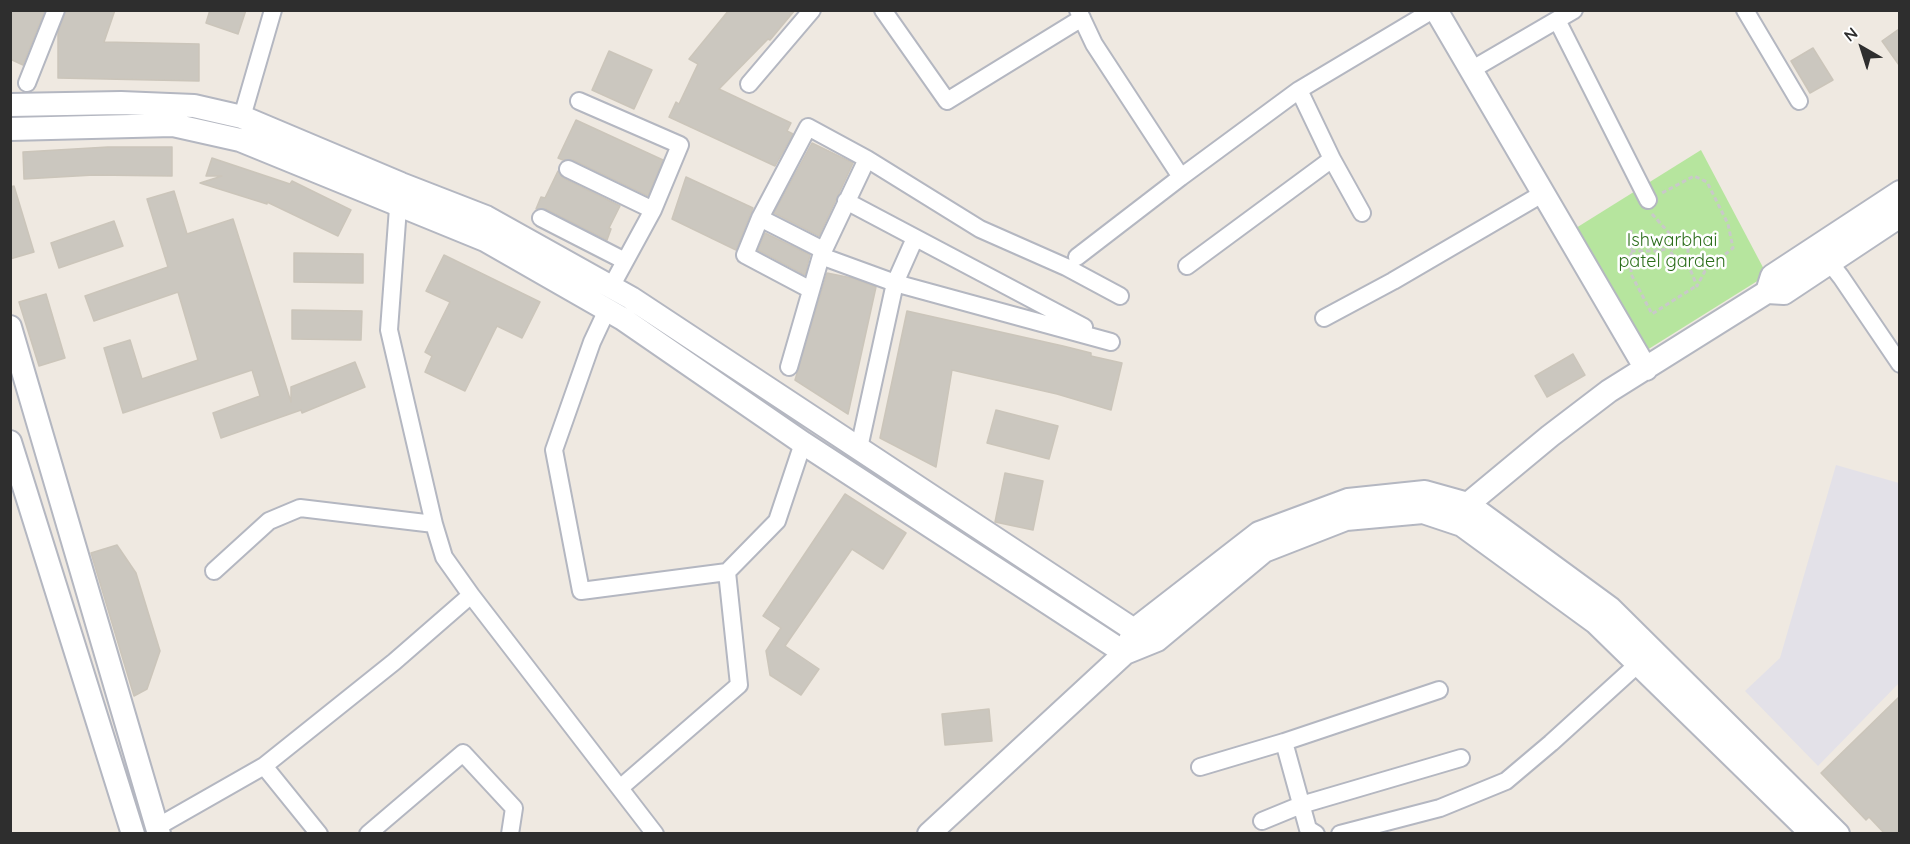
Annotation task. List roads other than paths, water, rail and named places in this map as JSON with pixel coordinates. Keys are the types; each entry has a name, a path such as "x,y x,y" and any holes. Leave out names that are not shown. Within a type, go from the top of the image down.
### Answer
{"street":[{"path":"27,82 56,10"},
{"path":"242,117 273,10"},
{"path":"749,84 812,10"},
{"path":"883,10 947,101 1080,14 1094,44 1181,177"},
{"path":"1077,257 1299,90 1435,10 1646,369"},
{"path":"1471,70 1574,10"},
{"path":"1745,10 1799,101"},
{"path":"1557,20 1648,200"},
{"path":"1299,90 1332,159 1362,213"},
{"path":"579,101 680,144 653,210 611,286"},
{"path":"10,105 121,103 194,106 242,117 399,194 607,310 803,443 1125,653"},
{"path":"10,129 173,125 240,140 399,194 486,217 631,298 1134,630"},
{"path":"811,290 745,255 760,218 808,127 867,159 980,229 1066,267 1120,296"},
{"path":"789,367 822,253 867,159"},
{"path":"1187,266 1332,159"},
{"path":"568,169 653,210"},
{"path":"1824,256 1899,192"},
{"path":"399,194 389,330 434,524 444,557 655,834"},
{"path":"1324,318 1542,194"},
{"path":"760,218 822,253 895,283 1111,342 846,201"},
{"path":"1454,522 1468,504 1609,391 1767,292 1772,276 1824,256 1899,216"},
{"path":"541,218 625,261"},
{"path":"859,448 895,283 915,238"},
{"path":"1824,256 1894,344 1899,364"},
{"path":"607,310 592,342 554,450 581,591 727,572 777,521 803,443"},
{"path":"10,327 158,830 264,766 394,662 471,595"},
{"path":"10,442 133,834"},
{"path":"1125,653 1134,630 1259,533 1348,500 1425,492 1468,504 1610,608 1838,834"},
{"path":"213,571 269,521 300,508 434,524"},
{"path":"929,834 1125,653 1157,640 1264,551 1346,519 1423,512 1462,525 1595,622 1812,834"},
{"path":"620,788 739,685 727,572"},
{"path":"1340,834 1440,808 1506,781 1638,663"},
{"path":"1200,767 1284,742 1439,690"},
{"path":"1284,742 1308,829 1316,834"},
{"path":"368,834 463,753 514,808 510,834"},
{"path":"1262,821 1301,805 1461,758"},
{"path":"264,766 319,834"}],"park label":[{"name":"Ishwarbhai patel garden","path":"1672,251"}]}
